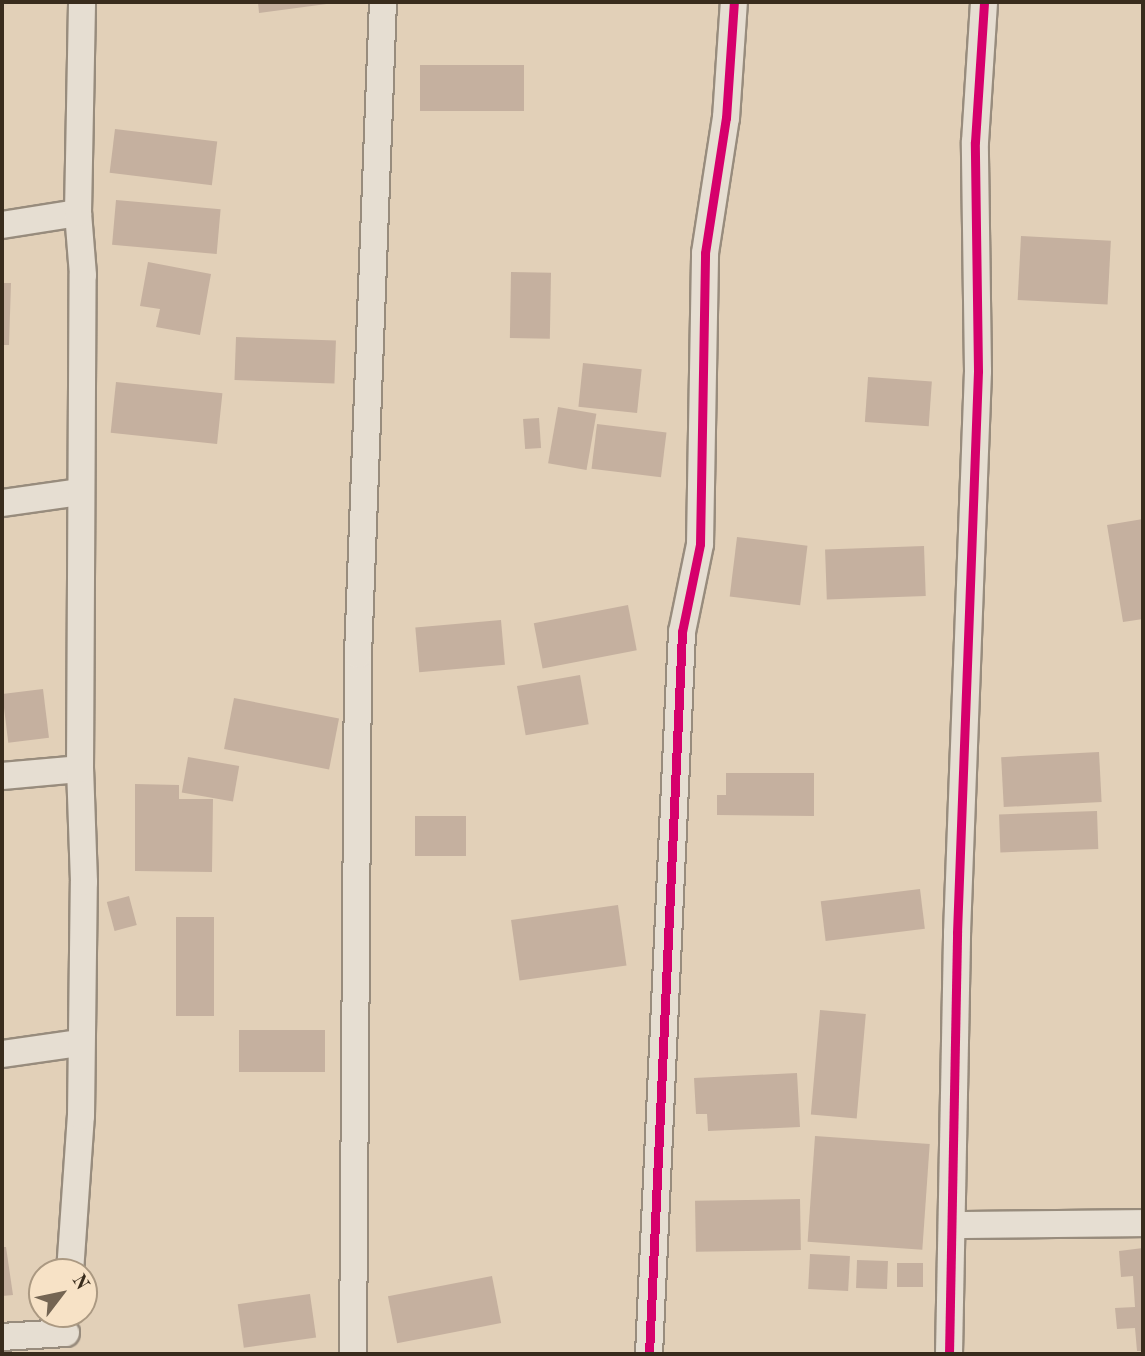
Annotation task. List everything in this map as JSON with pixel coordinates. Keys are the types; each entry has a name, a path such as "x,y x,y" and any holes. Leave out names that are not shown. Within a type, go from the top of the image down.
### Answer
{"street":[{"path":"71,1258 81,1116 79,1043 84,882 80,769 83,275 78,213 82,2"},
{"path":"353,1354 358,654 383,2"},
{"path":"649,1354 682,632 700,544 705,253 726,118 734,2"},
{"path":"949,1354 954,1225 957,933 978,371 975,142 984,2"},
{"path":"2,225 78,213"},
{"path":"2,503 80,492"},
{"path":"2,776 80,769"},
{"path":"2,1054 79,1043"},
{"path":"954,1225 1143,1223"},
{"path":"2,1337 67,1334"}],"building":[{"path":"258,2 334,2 334,3 259,13"},
{"path":"420,65 524,65 524,111 420,111"},
{"path":"115,129 217,142 212,185 110,173"},
{"path":"116,200 221,209 217,254 112,245"},
{"path":"1021,236 1111,241 1108,305 1018,300"},
{"path":"148,262 211,274 200,335 156,327 160,309 140,306"},
{"path":"511,272 551,273 550,339 510,338"},
{"path":"2,283 11,283 9,345 2,345"},
{"path":"236,337 336,340 334,383 234,380"},
{"path":"583,363 642,369 637,413 578,407"},
{"path":"868,377 932,381 929,426 865,422"},
{"path":"116,382 222,393 217,444 111,433"},
{"path":"558,407 596,414 587,470 548,463"},
{"path":"539,418 541,448 525,449 523,419"},
{"path":"597,424 666,433 661,477 592,469"},
{"path":"1143,519 1143,619 1123,622 1107,525"},
{"path":"737,537 807,546 800,605 730,597"},
{"path":"924,546 926,596 827,599 825,549"},
{"path":"628,605 637,650 543,668 534,623"},
{"path":"501,620 505,665 419,672 415,627"},
{"path":"580,675 589,724 526,735 517,686"},
{"path":"43,689 49,738 8,743 2,694"},
{"path":"234,698 339,718 329,769 224,749"},
{"path":"1099,752 1102,802 1004,807 1001,757"},
{"path":"188,757 239,766 233,801 182,792"},
{"path":"726,773 814,773 814,816 717,815 717,795 726,795"},
{"path":"135,784 179,785 179,799 213,799 212,872 135,871"},
{"path":"1097,811 1098,849 1000,852 999,814"},
{"path":"415,816 466,816 466,856 415,856"},
{"path":"920,889 925,929 826,941 821,901"},
{"path":"129,896 137,925 115,931 107,902"},
{"path":"618,905 626,965 520,980 511,920"},
{"path":"176,917 214,917 214,1016 176,1016"},
{"path":"820,1010 866,1014 857,1119 811,1115"},
{"path":"239,1030 325,1030 325,1072 239,1072"},
{"path":"797,1073 800,1127 708,1131 707,1114 696,1114 694,1078"},
{"path":"815,1136 930,1144 922,1250 808,1242"},
{"path":"800,1199 801,1250 696,1252 695,1201"},
{"path":"2,1247 6,1247 13,1295 2,1296"},
{"path":"1143,1248 1143,1351 1137,1351 1135,1328 1117,1329 1115,1308 1135,1307 1133,1276 1121,1277 1119,1251"},
{"path":"810,1254 850,1256 848,1291 808,1289"},
{"path":"857,1260 888,1261 887,1289 856,1288"},
{"path":"897,1263 923,1263 923,1287 897,1287"},
{"path":"492,1276 501,1323 397,1343 388,1296"},
{"path":"310,1294 316,1338 244,1348 238,1304"}],"cycle path":[{"path":"649,1354 682,632 700,544 705,253 726,118 734,2"},
{"path":"949,1354 957,933 978,371 975,142 984,2"}]}
